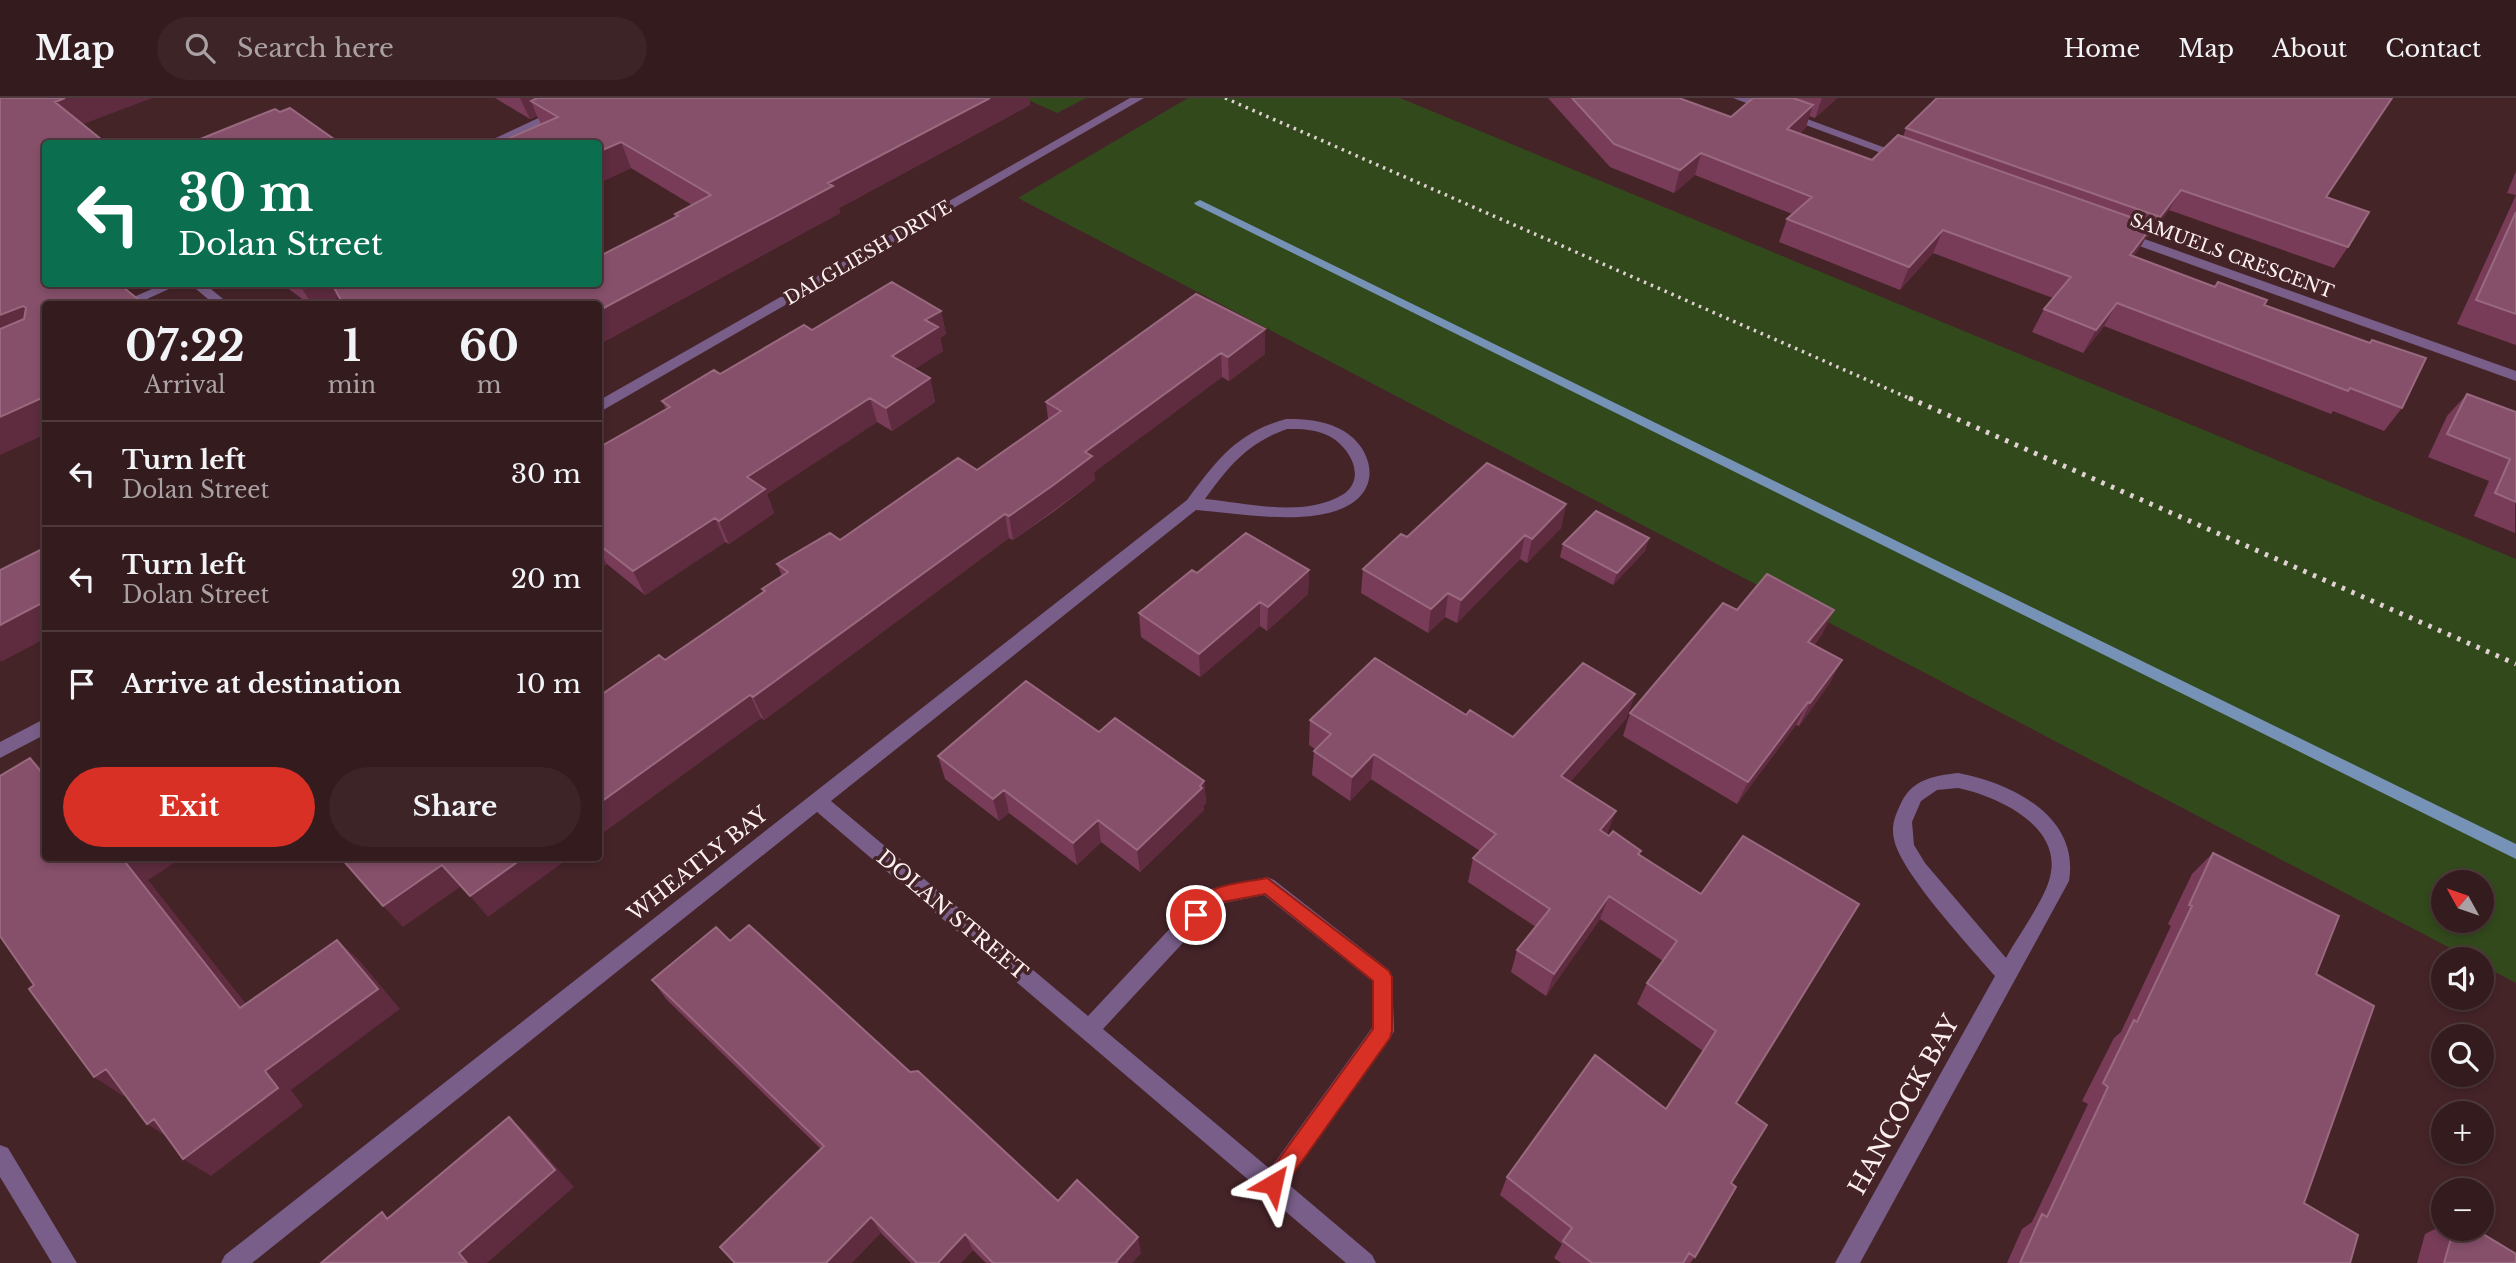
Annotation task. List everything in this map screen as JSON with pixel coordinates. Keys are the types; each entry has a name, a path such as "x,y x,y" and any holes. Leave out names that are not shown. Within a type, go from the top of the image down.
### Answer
{"street":[{"path":"498,140 591,98"},
{"name":"DALGLIESH DRIVE","path":"602,406 1138,98"},
{"path":"1739,98 1924,164"},
{"name":"SAMUELS CRESCENT","path":"2108,230 2516,376"},
{"path":"132,301 166,287"},
{"path":"201,287 218,301"},
{"name":"WHEATLY BAY","path":"233,1263 1193,504 1225,461 1261,432 1278,426 1307,425 1334,431 1360,453 1364,466 1362,480 1354,492 1340,503 1322,509 1301,512 1193,504"},
{"path":"0,751 42,726"},
{"name":"HANCOCK BAY","path":"1847,1263 2006,972 2059,881 2061,860 2054,837 2038,817 2016,798 1990,786 1963,780 1938,782 1918,792 1905,807 1901,827 1906,849 1963,924 2006,972"},
{"name":"DOLAN STREET","path":"816,800 1364,1263"},
{"path":"1089,1030 1213,896 1267,886 1382,977 1383,1031 1273,1184"},
{"path":"0,1156 65,1263"}],"green space":[{"path":"1024,98 1086,98 1057,113"},
{"path":"1188,98 1400,98 2516,559 2516,983 2494,971 2494,947 2448,947 1018,198"}],"building":[{"path":"0,98 65,98 55,102 102,140 42,140 42,287 123,287 140,301 42,301 42,398 0,417 0,329 24,319 26,308 23,306 0,315"},
{"path":"537,98 990,98 828,183 833,186 602,309 602,301 341,301 334,287 602,287 602,255 678,216 675,214 711,195 621,142 602,150 602,140 505,140 558,117 531,101"},
{"path":"1572,98 1679,98 1731,117 1753,98 1793,98 1813,105 1787,129 1872,160 1898,135 2153,225 2130,255 2215,287 2218,282 2267,300 2264,305 2370,343 2372,340 2426,358 2402,408 2350,388 2348,391 2117,303 2096,330 2044,309 2071,277 1943,230 1909,267 1787,219 1812,197 1701,153 1680,170 1614,144"},
{"path":"1937,98 2392,98 2326,197 2369,212 2348,247 2181,190 2160,217 1906,128"},
{"path":"290,108 335,140 198,140 275,109 280,112"},
{"path":"2516,212 2516,314 2476,300"},
{"path":"892,282 941,311 925,320 938,327 892,356 930,378 886,408 870,398 747,477 765,489 719,521 715,518 633,571 602,547 602,446 670,407 662,401 714,370 720,374 804,325 812,330"},
{"path":"1196,294 1265,329 1228,357 1221,353 1085,452 1092,456 1052,486 1009,516 1005,514 753,697 750,695 602,801 602,694 659,655 665,660 765,591 762,589 788,572 777,564 830,533 840,540 958,458 977,470 1061,411 1046,402"},
{"path":"2467,394 2516,412 2516,502 2495,493 2510,459 2447,434"},
{"path":"1487,463 1566,504 1532,539 1525,535 1461,600 1448,593 1431,609 1363,569 1401,534 1407,537"},
{"path":"1596,511 1649,538 1617,573 1563,544"},
{"path":"1246,533 1309,570 1268,607 1260,602 1199,654 1139,613 1192,570 1197,573"},
{"path":"42,549 42,603 0,625 0,570"},
{"path":"1767,574 1834,610 1808,642 1842,660 1748,782 1630,713 1723,603 1737,610"},
{"path":"1375,658 1466,715 1470,710 1513,737 1583,663 1635,694 1561,776 1616,811 1600,830 1609,836 1613,831 1641,851 1638,854 1701,894 1743,836 1859,904 1736,1103 1767,1125 1731,1183 1736,1187 1695,1257 1689,1253 1683,1263 1592,1263 1563,1241 1572,1228 1507,1177 1595,1055 1666,1109 1716,1031 1647,983 1677,941 1609,896 1554,974 1517,950 1550,909 1473,858 1496,834 1374,754 1352,777 1314,751 1331,734 1310,720"},
{"path":"1026,681 1099,732 1115,718 1204,781 1200,786 1202,788 1137,850 1098,820 1073,843 1004,790 993,799 938,756"},
{"path":"30,758 42,773 42,861 124,861 240,1008 337,940 378,989 265,1071 278,1088 183,1159 154,1119 147,1124 106,1069 94,1077 29,989 34,985 0,936 0,776"},
{"path":"2213,853 2339,916 2316,974 2374,1006 2304,1203 2358,1235 2350,1263 2020,1263 2042,1214 2047,1217 2108,1087 2103,1083 2134,1020 2137,1022 2192,906 2189,905"},
{"path":"344,861 519,861 470,896 442,865 383,906"},
{"path":"749,925 910,1072 918,1071 1058,1201 1077,1180 1138,1237 1117,1263 993,1263 965,1234 938,1263 917,1263 871,1217 826,1263 735,1263 720,1247 824,1146 652,980 716,927 730,941"},
{"path":"509,1117 555,1170 459,1253 467,1263 321,1263 382,1212 387,1219"},
{"path":"2450,1241 2494,1241 2516,1254 2516,1263 2444,1263"}],"waterway":[{"path":"1200,203 2516,852"}],"railway":[{"path":"1225,98 1913,400"},
{"path":"1909,398 2516,664"}],"route":[{"path":"1196,915 1213,896 1267,886 1382,977 1383,1031 1273,1184"}]}
